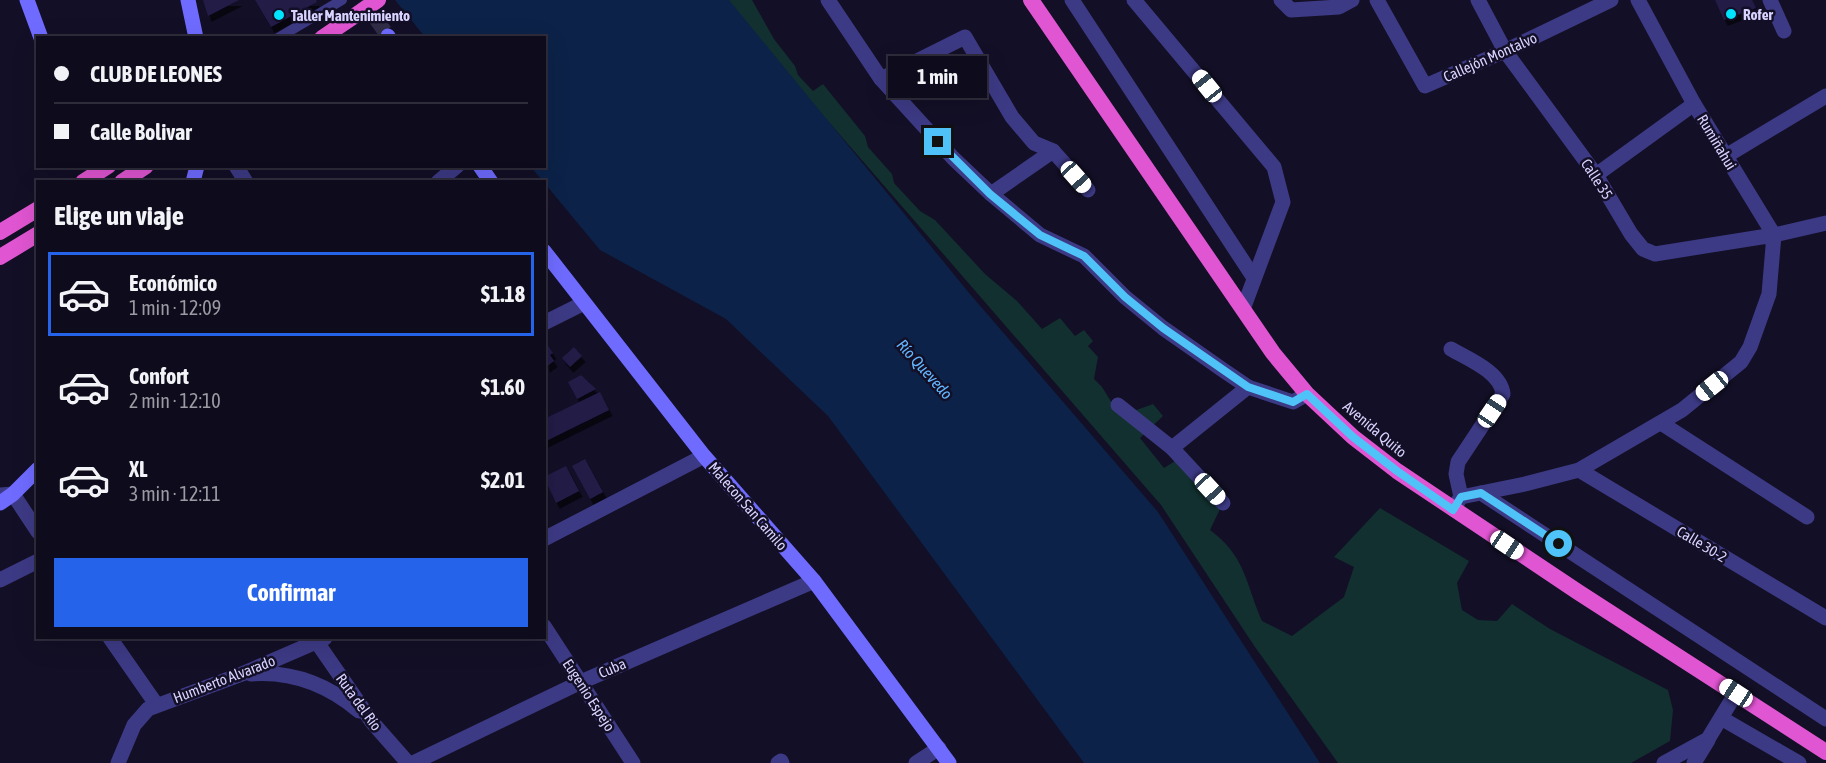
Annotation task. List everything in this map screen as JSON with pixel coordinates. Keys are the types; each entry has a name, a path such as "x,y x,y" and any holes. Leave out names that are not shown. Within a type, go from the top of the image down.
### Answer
{"highway":[{"path":"326,35 378,0"},
{"name":"Avenida Quito","path":"1031,0 1273,353 1307,394 1353,437 1397,471 1457,503 1826,752"},
{"path":"125,180 143,168"},
{"path":"0,232 36,210"},
{"path":"0,257 36,235"}],"main road":[{"path":"27,0 40,36"},
{"path":"188,0 196,36"},
{"name":"Malecon San Camilo","path":"546,254 704,456 814,581 949,763"},
{"path":"4,497 36,471"}],"street":[{"path":"281,36 342,0"},
{"path":"828,0 880,79 953,158 990,194 1040,235 1084,256 1125,297 1155,322 1248,387 1293,402 1307,394"},
{"path":"1072,0 1254,278"},
{"path":"1134,0 1274,167 1283,201 1243,309"},
{"path":"1281,0 1291,10 1339,7 1352,0"},
{"name":"Callejón Montalvo","path":"1377,0 1425,86 1505,51 1611,0"},
{"name":"Calle 35","path":"1478,0 1505,51 1596,175 1631,234 1643,249 1655,254 1774,235"},
{"name":"Rumiñahui","path":"1638,0 1694,104 1774,235"},
{"path":"1770,0 1784,31"},
{"path":"880,79 965,37 1012,117 1034,143 1053,151 1088,190"},
{"path":"1726,156 1826,96"},
{"path":"1596,175 1694,104"},
{"path":"990,194 1053,151"},
{"path":"440,180 455,168"},
{"path":"1451,348 1495,376 1503,386 1503,394 1458,462 1457,503 1481,493 1579,470 1682,410 1741,362 1750,347 1769,294 1774,235 1826,223"},
{"path":"546,321 584,303"},
{"path":"1172,448 1248,387"},
{"path":"1118,405 1172,448 1223,503"},
{"path":"1661,423 1807,517"},
{"path":"546,538 704,456"},
{"name":"Calle 30-2","path":"1579,470 1826,618"},
{"path":"1481,493 1826,719"},
{"path":"4,497 36,530"},
{"path":"0,580 36,562"},
{"name":"Cuba","path":"413,763 581,682 814,581"},
{"name":"Eugenio Espejo","path":"546,629 633,763"},
{"path":"111,639 156,704 141,715 134,725 118,763"},
{"name":"Humberto Alvarado","path":"156,704 242,675 318,639"},
{"name":"Ruta del Río","path":"318,639 372,722 408,763"},
{"path":"242,675 270,673 311,682 331,691 372,722"},
{"path":"1694,763 1736,693"},
{"path":"1721,718 1799,763"},
{"path":"1664,763 1708,739"},
{"path":"916,763 939,748"}],"green space":[{"path":"723,0 752,0 774,39 795,66 798,75 813,91 823,84 865,136 868,147 892,174 894,183 920,211 935,220 985,274 1017,301 1042,329 1060,318 1075,336 1084,330 1093,341 1088,346 1098,357 1094,379 1102,387 1120,416 1153,404 1163,416 1140,438 1164,468 1180,458 1220,509 1210,530 1222,540 1238,561 1262,621 1292,636 1344,597 1354,567 1334,557 1380,508 1469,561 1457,583 1462,610 1478,620 1497,621 1512,604 1550,629 1668,690 1673,710 1670,741 1631,763 1338,763 1255,647 1161,505"}],"water":[{"name":"Río Quevedo","path":"395,0 729,0 970,294 1158,512 1320,763 1084,763 828,416 726,319 600,250 546,185 546,180 542,180 532,168 546,168 546,36 424,36"}],"building":[{"path":"203,0 239,0 208,16"},
{"name":"Taller Mantenimiento","path":"255,0 316,0 317,2 271,27"},
{"name":"Rofer","path":"1715,0 1752,0 1756,8 1724,20"},
{"path":"546,343 553,353 550,355 554,361 546,367"},
{"path":"574,347 582,356 570,367 562,358"},
{"path":"581,375 596,389 577,399 568,382"},
{"path":"600,392 609,410 546,441 546,418"},
{"path":"585,459 603,492 590,499 572,466"},
{"path":"566,466 579,491 556,503 546,481 546,476"}],"tunnel":[{"path":"363,0 388,36"}],"place":[{"name":"Rofer","path":"1731,14"},
{"name":"Taller Mantenimiento","path":"279,15"}],"route":[{"path":"938,142 990,194 1040,235 1084,256 1125,297 1163,328 1248,387 1293,402 1307,394 1353,437 1453,510 1461,497 1481,493 1559,544"}]}
